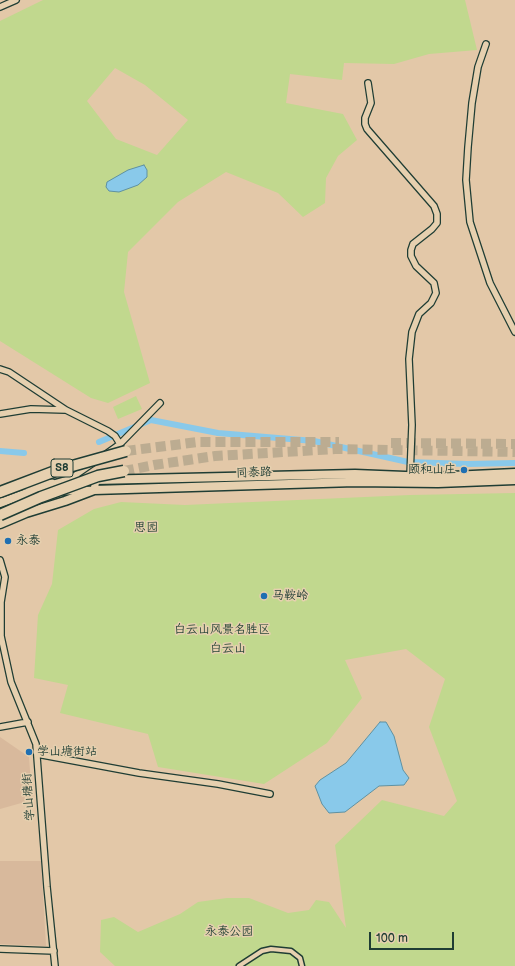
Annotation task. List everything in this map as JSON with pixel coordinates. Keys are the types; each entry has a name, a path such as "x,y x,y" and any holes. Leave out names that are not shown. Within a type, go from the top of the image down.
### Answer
{"highway":[{"name":"S8","path":"0,493 58,470 123,447"},
{"name":"S8","path":"0,515 41,497 98,476 124,471"}],"main road":[{"name":"同泰路","path":"0,503 26,492 66,481 310,474 430,477 515,473"},
{"name":"同泰路","path":"0,524 26,513 69,500 94,490 355,482 422,483 515,480"},
{"path":"66,481 72,492 69,500"}],"street":[{"path":"0,7 16,0"},
{"path":"486,44 478,68 472,103 468,147 466,180 470,222 490,283 515,332"},
{"path":"368,84 371,103 365,118 367,129 434,206 437,214 437,223 432,229 413,244 411,250 411,256 416,266 434,283 436,293 431,303 419,314 412,332 409,359 412,425 410,476"},
{"path":"0,369 9,372 66,410 108,431 115,436 123,447"},
{"path":"0,493 20,486 66,481 123,447 130,433 160,404"},
{"path":"0,414 31,409 66,410"},
{"path":"0,515 25,503 55,493 71,490 94,490 96,480"},
{"name":"学山塘街","path":"0,560 5,577 1,602 1,636 11,682 36,744 47,887 55,966"},
{"path":"0,727 28,722"},
{"path":"37,754 139,773 218,784 270,794"},
{"path":"0,949 54,951"},
{"path":"239,966 262,951 272,949 291,952 300,958 302,966"}],"shaded area":[{"path":"0,737 29,757 32,800 0,809"},
{"path":"0,861 41,861 46,946 0,944"}],"green space":[{"path":"43,0 465,0 477,50 429,54 394,64 344,63 342,80 290,74 286,103 343,114 357,140 338,156 326,178 325,203 303,217 278,193 226,172 178,202 128,252 124,292 150,383 108,403 91,398 0,341 0,21","holes":["115,68 145,85 188,120 157,155 116,139 87,101"]},
{"path":"136,396 142,409 118,419 113,407"},
{"name":"白云山","path":"515,493 515,966 115,966 100,952 101,920 114,917 138,932 180,914 198,902 227,898 249,898 288,913 309,910 316,900 329,902 346,928 335,845 382,800 444,816 457,801 429,727 445,679 406,649 345,660 362,698 327,743 264,784 158,767 148,734 60,713 68,685 34,678 38,615 52,584 58,530 94,509 121,502 185,505 410,495"}],"water":[{"path":"144,165 147,170 147,177 138,185 119,192 109,191 106,187 107,182 128,170"},
{"path":"380,722 386,722 394,736 403,770 409,778 404,785 379,786 345,812 329,813 322,804 315,786 320,780 346,763"}],"waterway":[{"path":"99,442 151,420 218,433 314,441 408,462 467,464 515,463"},
{"path":"0,451 24,453"}],"tunnel":[{"path":"126,451 198,442 339,442"},
{"path":"391,443 515,444"},
{"path":"124,471 215,456 335,449 515,452"}],"place":[{"name":"颐和山庄","path":"464,470"},
{"name":"永泰","path":"8,541"},
{"name":"马鞍岭","path":"264,596"},
{"name":"学山塘街站","path":"29,752"}],"park label":[{"name":"思园","path":"146,528"},
{"name":"白云山风景名胜区","path":"222,630"},
{"name":"永泰公园","path":"229,932"}]}
